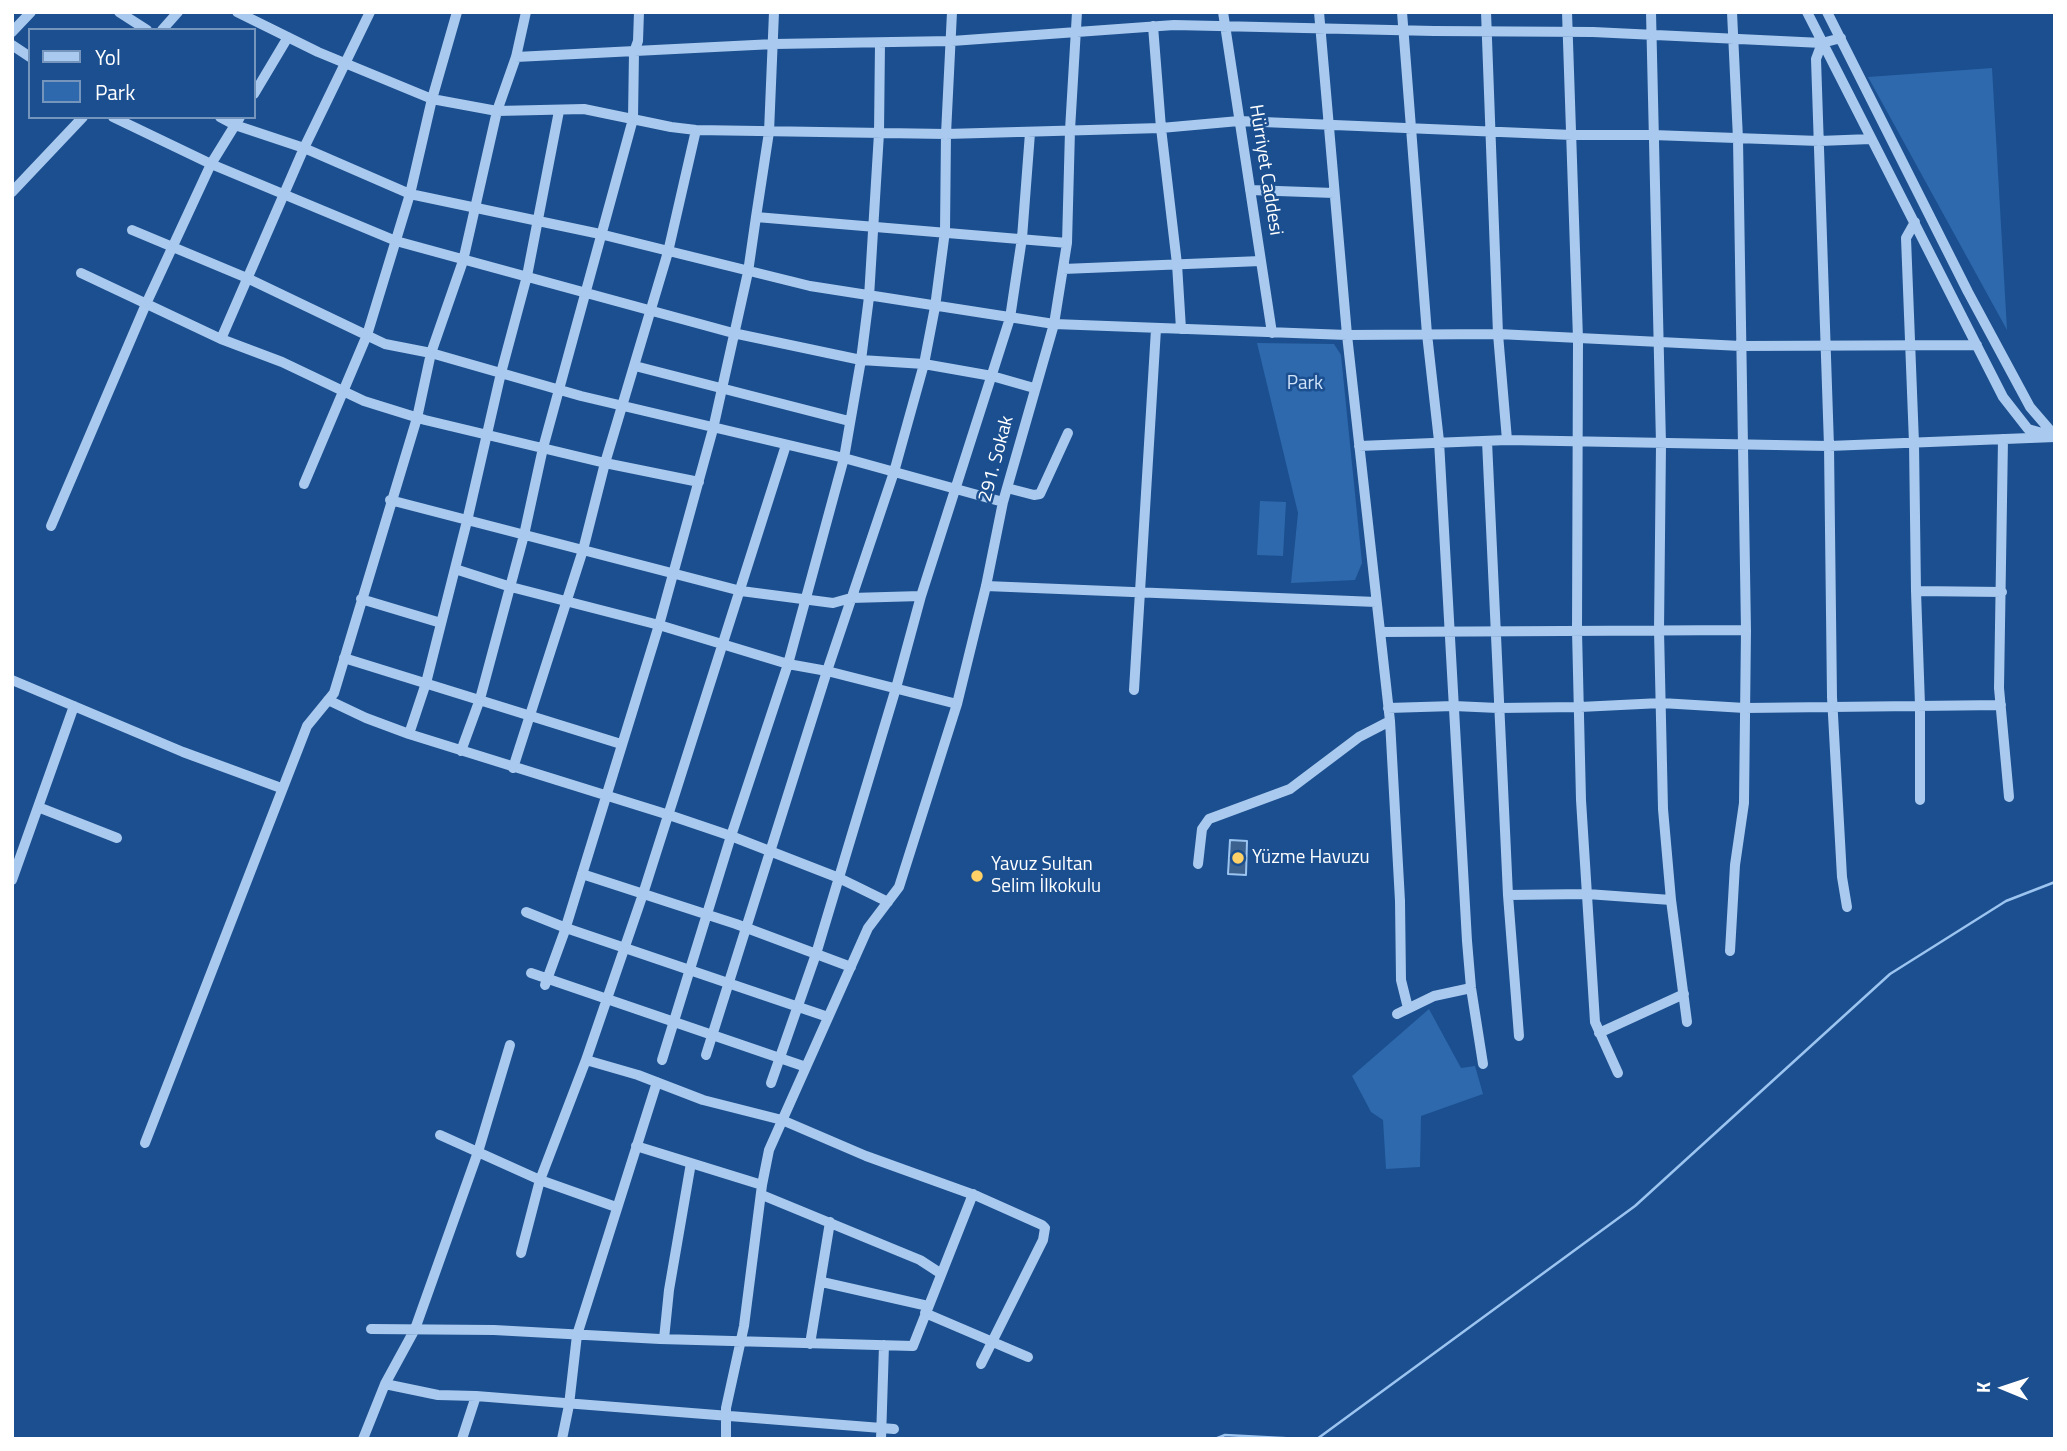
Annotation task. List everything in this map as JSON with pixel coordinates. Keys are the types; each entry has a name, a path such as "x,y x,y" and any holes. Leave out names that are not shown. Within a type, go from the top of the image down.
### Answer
{"street":[{"path":"12,32 31,12"},
{"path":"119,12 144,28"},
{"path":"164,28 177,12"},
{"path":"237,12 346,64 432,99 497,111 584,109 695,130 1030,133 1161,128 1239,121 1572,135 1819,141 1871,139"},
{"path":"221,339 304,148 370,12"},
{"path":"304,484 367,335 410,194 432,99 457,12"},
{"path":"145,1143 307,726 334,693 390,500 417,418 432,354 463,261 497,111 516,57 526,12"},
{"path":"461,751 480,699 511,587 543,448 633,120 634,52 638,41 639,12"},
{"path":"546,982 566,928 659,625 713,429 748,272 769,132 774,12"},
{"path":"706,1055 827,671 894,472 924,364 945,231 952,12"},
{"name":"291. Sokak","path":"726,1439 726,1408 741,1341 769,1150 868,928 899,887 957,704 1003,502 1054,324 1067,243 1077,12"},
{"name":"Hürriyet Caddesi","path":"1223,12 1272,333"},
{"path":"1319,12 1347,335 1390,721 1400,901 1401,980 1408,1008"},
{"path":"1402,12 1427,334 1439,442 1471,988 1483,1064"},
{"path":"1486,12 1498,334 1507,440"},
{"path":"1567,12 1578,339 1577,631 1581,800 1595,1022 1618,1073"},
{"path":"1651,12 1661,444 1659,630 1663,809 1671,900 1688,1022"},
{"path":"1730,951 1735,865 1744,803 1746,630 1738,139 1732,12"},
{"path":"1807,12 2003,397 2028,429 2055,437"},
{"path":"1828,12 1968,292 2030,407 2055,437"},
{"path":"516,57 774,44 952,41 1153,26 1568,32 1732,37 1822,43 1841,38"},
{"path":"1153,26 1181,329"},
{"path":"256,91 288,37"},
{"path":"662,1060 731,836 788,664 844,458 869,297 879,133 880,43"},
{"path":"1822,43 1816,59 1829,446 1833,705 1842,877 1847,907"},
{"path":"12,45 28,56"},
{"path":"408,734 426,683 527,276 559,111"},
{"path":"12,192 81,119"},
{"path":"117,119 283,195 396,241 463,261 733,333 861,360 924,364 992,376 1034,388"},
{"path":"51,526 146,303 211,164 237,121 410,194 600,234 748,272 869,297 1054,324 1347,335 1498,334 1741,346 1977,345"},
{"path":"513,768 583,550 605,463 667,252 695,130"},
{"path":"771,1083 817,954 921,596 1010,318 1022,239 1030,133"},
{"path":"1250,190 1334,193"},
{"path":"756,217 1067,243"},
{"path":"1915,222 1906,238 1914,443 1920,800"},
{"path":"132,230 247,278 385,344 432,354 713,429 844,458 1003,502"},
{"path":"1063,269 1261,261"},
{"path":"81,272 221,339 282,362 345,392 417,418 605,463 699,482"},
{"path":"1134,690 1156,329"},
{"path":"635,366 849,421"},
{"path":"1007,488 1040,494 1068,433"},
{"path":"1359,446 1507,440 1829,446 2055,437"},
{"path":"2003,439 1999,688 2009,797"},
{"path":"1487,441 1508,895 1520,1037"},
{"path":"521,1253 540,1180 586,1060 670,815 786,445"},
{"path":"390,500 741,591 833,603 851,598 921,596"},
{"path":"455,569 511,587 659,625 788,664 827,671 957,704"},
{"path":"986,586 1376,602"},
{"path":"1916,591 2002,592"},
{"path":"361,599 441,623"},
{"path":"1380,632 1746,630"},
{"path":"344,659 621,744"},
{"path":"12,680 183,752 281,788"},
{"path":"328,699 366,718 408,734 731,836 839,878 888,902"},
{"path":"1388,708 1580,707 1661,703 1745,708 2001,705"},
{"path":"12,880 74,706"},
{"path":"1198,864 1202,829 1209,818 1290,789 1359,737 1390,721"},
{"path":"38,807 117,838"},
{"path":"582,874 745,928 851,967"},
{"path":"1508,895 1587,894 1671,900"},
{"path":"526,912 828,1017"},
{"path":"531,973 546,982 607,999 806,1067"},
{"path":"1397,1014 1434,996 1471,988"},
{"path":"1599,1033 1685,994"},
{"path":"363,1439 385,1384 415,1329 478,1152 510,1045"},
{"path":"586,1060 704,1100 782,1120 866,1156 972,1194 1045,1228 1043,1240 981,1364"},
{"path":"562,1439 577,1335 657,1082"},
{"path":"440,1135 540,1180 616,1208"},
{"path":"636,1146 762,1190 920,1260 940,1273"},
{"path":"664,1339 669,1290 691,1163"},
{"path":"371,1329 494,1330 664,1339 913,1346 972,1194"},
{"path":"810,1344 830,1222"},
{"path":"822,1282 926,1309 992,1343 1028,1357"},
{"path":"881,1433 884,1345"},
{"path":"385,1384 438,1395 726,1416 881,1433 894,1429"},
{"path":"462,1439 475,1396"}],"green space":[{"path":"1992,68 2007,330 1868,77"},
{"name":"Park","path":"1257,343 1334,344 1341,355 1362,563 1355,580 1291,583 1298,513"},
{"path":"1260,501 1286,502 1283,556 1257,555"},
{"path":"1429,1009 1461,1068 1475,1066 1483,1094 1421,1116 1420,1167 1386,1169 1383,1120 1371,1112 1352,1076"}],"shaded area":[{"name":"Yüzme Havuzu","path":"1230,840 1247,841 1246,875 1228,874"}],"waterway":[{"path":"1317,1439 1635,1206 1890,974 2006,901 2055,882"},
{"path":"1215,1439 1225,1435 1301,1439"}],"place":[{"name":"Yüzme Havuzu","path":"1238,858"},
{"name":"Yavuz Sultan Selim İlkokulu","path":"977,876"}]}
